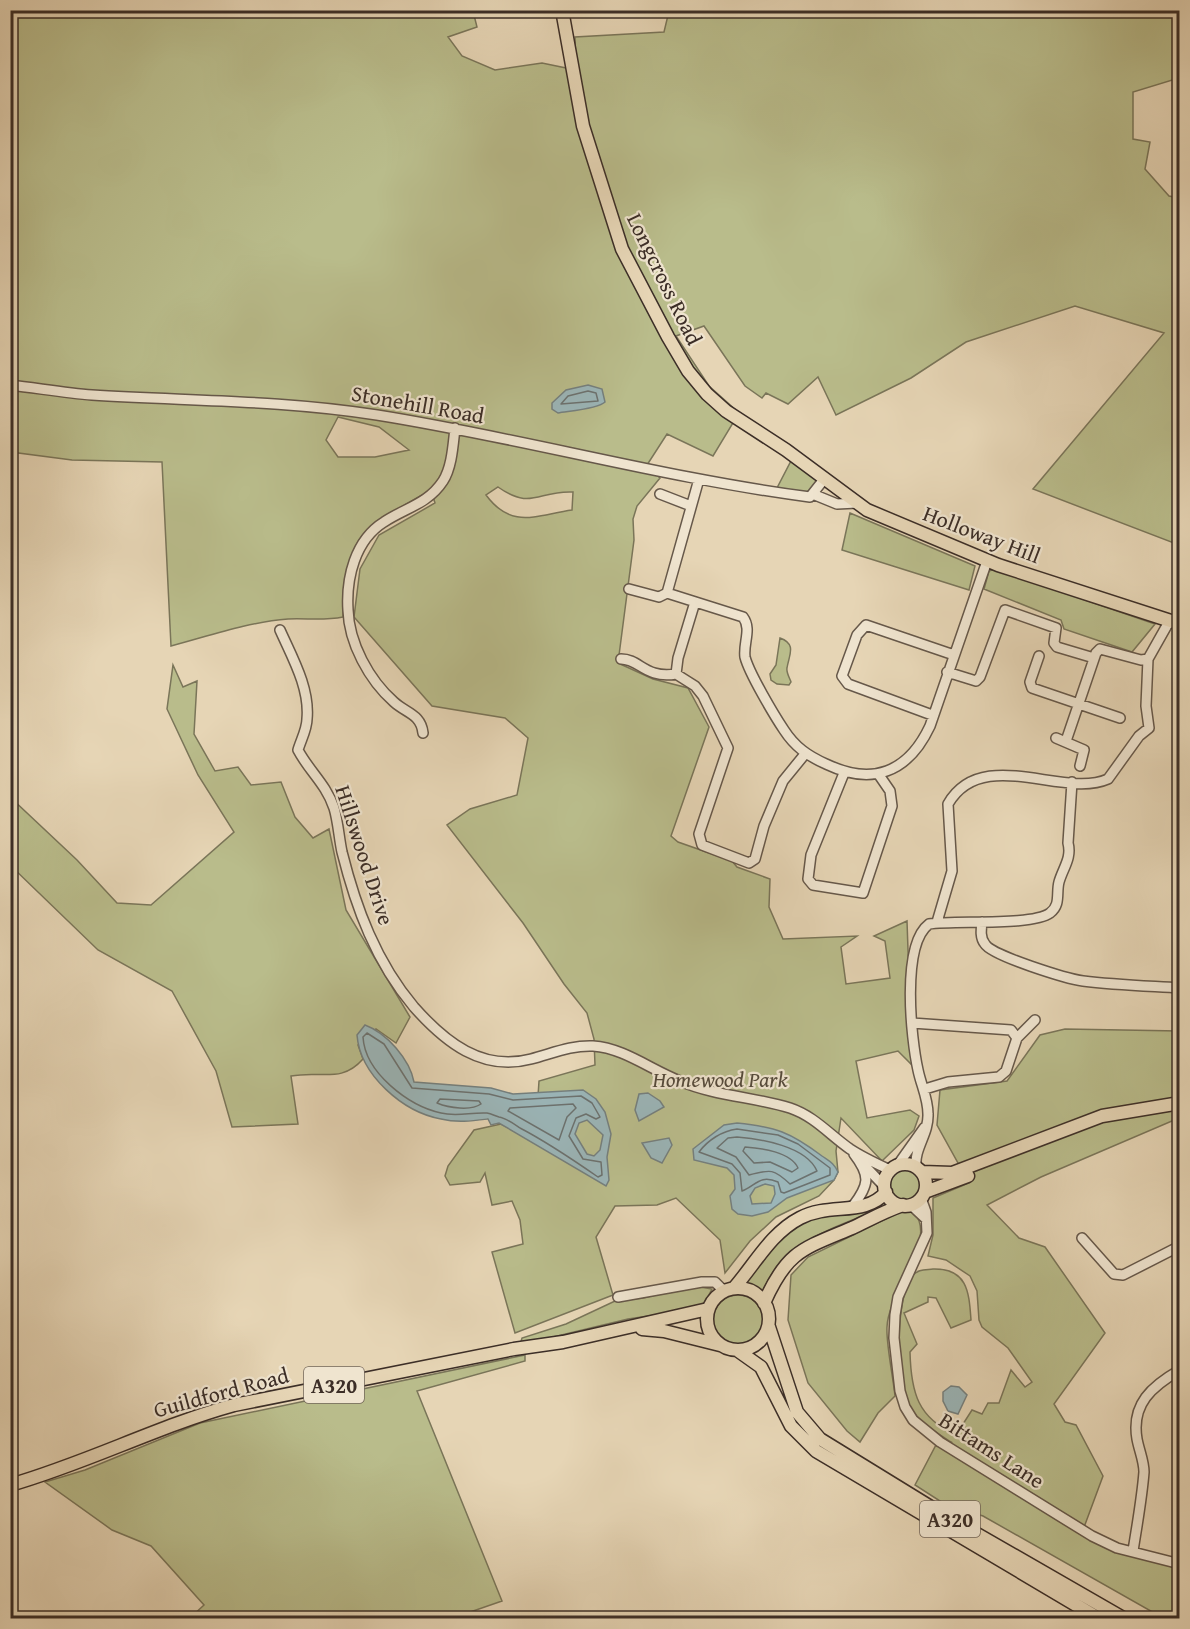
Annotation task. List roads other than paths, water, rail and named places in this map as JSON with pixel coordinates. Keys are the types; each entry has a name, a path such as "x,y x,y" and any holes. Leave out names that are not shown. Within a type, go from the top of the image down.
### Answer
{"main road":[{"name":"Longcross Road","path":"562,10 583,126 609,212 630,264 668,337 697,383 721,407 786,450"},
{"name":"Holloway Hill","path":"786,450 856,503 889,520 987,561 1175,622"},
{"path":"919,1170 952,1173 1002,1156 1102,1116 1179,1103"},
{"path":"729,1290 755,1293 764,1303 775,1278 791,1257 820,1240 972,1174 1002,1156"},
{"path":"720,1345 708,1330 708,1309 713,1300 729,1290 783,1228 801,1217 821,1210 868,1206 885,1189 893,1168 909,1164 926,1178 915,1200"},
{"path":"885,1189 894,1202 915,1200"},
{"name":"A320","path":"764,1303 769,1328 797,1412 820,1439 925,1504 1123,1618"},
{"name":"Guildford Road","path":"10,1485 52,1472 200,1415 234,1405 626,1329 708,1309"},
{"path":"737,1350 758,1343 769,1328"},
{"name":"Guildford Road","path":"626,1329 659,1330 720,1345"},
{"name":"A320","path":"720,1345 737,1350 760,1367 791,1426 816,1451 1098,1618"}],"street":[{"name":"Stonehill Road","path":"10,385 90,394 280,404 375,414 454,428 699,479 771,492 810,497 815,495 837,504 856,503"},
{"path":"423,733 422,724 415,716 394,702 379,686 362,659 351,634 349,582 356,555 369,533 383,522 421,503 444,480 451,461 454,428"},
{"path":"815,495 825,478"},
{"path":"667,593 699,479"},
{"path":"660,494 691,506"},
{"path":"629,589 659,597 667,593 742,618 746,622 746,657 784,730 805,754 844,773 879,775 899,764 917,750 932,715 987,561"},
{"path":"676,674 678,658 695,602"},
{"path":"947,672 976,681 985,666 1005,610 1056,628 1054,643 1057,647 1094,658"},
{"path":"937,922 952,872 948,804 956,792 973,781 1009,775 1072,782 1095,782 1108,779 1139,736 1149,728 1146,706 1148,659 1175,622"},
{"path":"932,715 848,684 842,676 857,635 866,625 954,655"},
{"name":"Hillswood Drive","path":"280,630 304,688 308,705 307,722 298,750 320,779 335,810 340,845 362,918 392,976 414,1006 436,1030 455,1046 479,1058 501,1063 529,1060 560,1050 591,1046 608,1048 691,1086 791,1108 813,1119 852,1150 885,1189"},
{"path":"1066,741 1094,658 1100,648 1141,660 1148,659"},
{"path":"1039,656 1030,682 1032,688 1120,718"},
{"path":"621,659 630,660 649,673 676,674 695,686 703,696 728,748 699,834 699,842 705,847 749,863 755,859 764,826 783,781 805,754"},
{"path":"1056,738 1084,750 1080,766"},
{"path":"844,773 811,855 808,879 813,885 863,893 892,806 891,793 879,775"},
{"path":"919,1170 916,1152 926,1135 927,1124 925,1089 918,1069 912,1023 916,940 923,928 937,922 982,922 1042,916 1051,913 1058,903 1058,885 1070,852 1068,843 1072,782"},
{"path":"982,922 981,933 984,944 991,952 1004,957 1080,981 1179,988"},
{"path":"912,1023 1014,1034 1035,1020"},
{"path":"925,1089 948,1082 999,1077 1006,1071 1014,1034"},
{"path":"893,1168 927,1124"},
{"name":"Hillswood Drive","path":"852,1150 893,1168"},
{"name":"Hillswood Drive","path":"853,1206 865,1191 867,1184 861,1162"},
{"name":"Bittams Lane","path":"915,1200 926,1219 927,1233 898,1297 894,1338 900,1391 912,1420 940,1443 1092,1536 1117,1548 1179,1564"},
{"path":"1082,1238 1114,1274 1123,1275 1179,1246"},
{"path":"618,1297 702,1282 715,1282 729,1290"},
{"path":"1133,1551 1144,1469 1137,1437 1137,1419 1141,1402 1151,1388 1179,1370"}],"water":[{"path":"588,385 602,389 605,402 590,408 558,413 552,409 552,403 566,390"},
{"path":"365,1025 381,1034 403,1056 414,1082 491,1088 513,1094 583,1090 596,1099 605,1112 611,1134 607,1157 609,1180 606,1186 499,1123 491,1125 488,1119 447,1120 412,1109 386,1089 375,1077 360,1050 357,1035","holes":["587,1120 603,1135 600,1150 594,1156 587,1154 575,1134 579,1123"]},
{"path":"648,1093 660,1101 664,1107 639,1121 635,1110 639,1094"},
{"path":"737,1123 782,1132 801,1141 829,1161 838,1172 834,1180 787,1198 768,1212 752,1216 738,1214 732,1209 730,1196 735,1189 734,1175 727,1168 694,1160 693,1149 724,1125","holes":["765,1184 774,1186 775,1194 771,1203 752,1204 750,1196 755,1188"]},
{"path":"669,1138 672,1145 662,1163 651,1158 642,1143"},
{"path":"951,1386 959,1387 967,1395 958,1414 948,1411 943,1401 943,1392"}],"park label":[{"name":"Homewood Park","path":"720,1079"}]}
